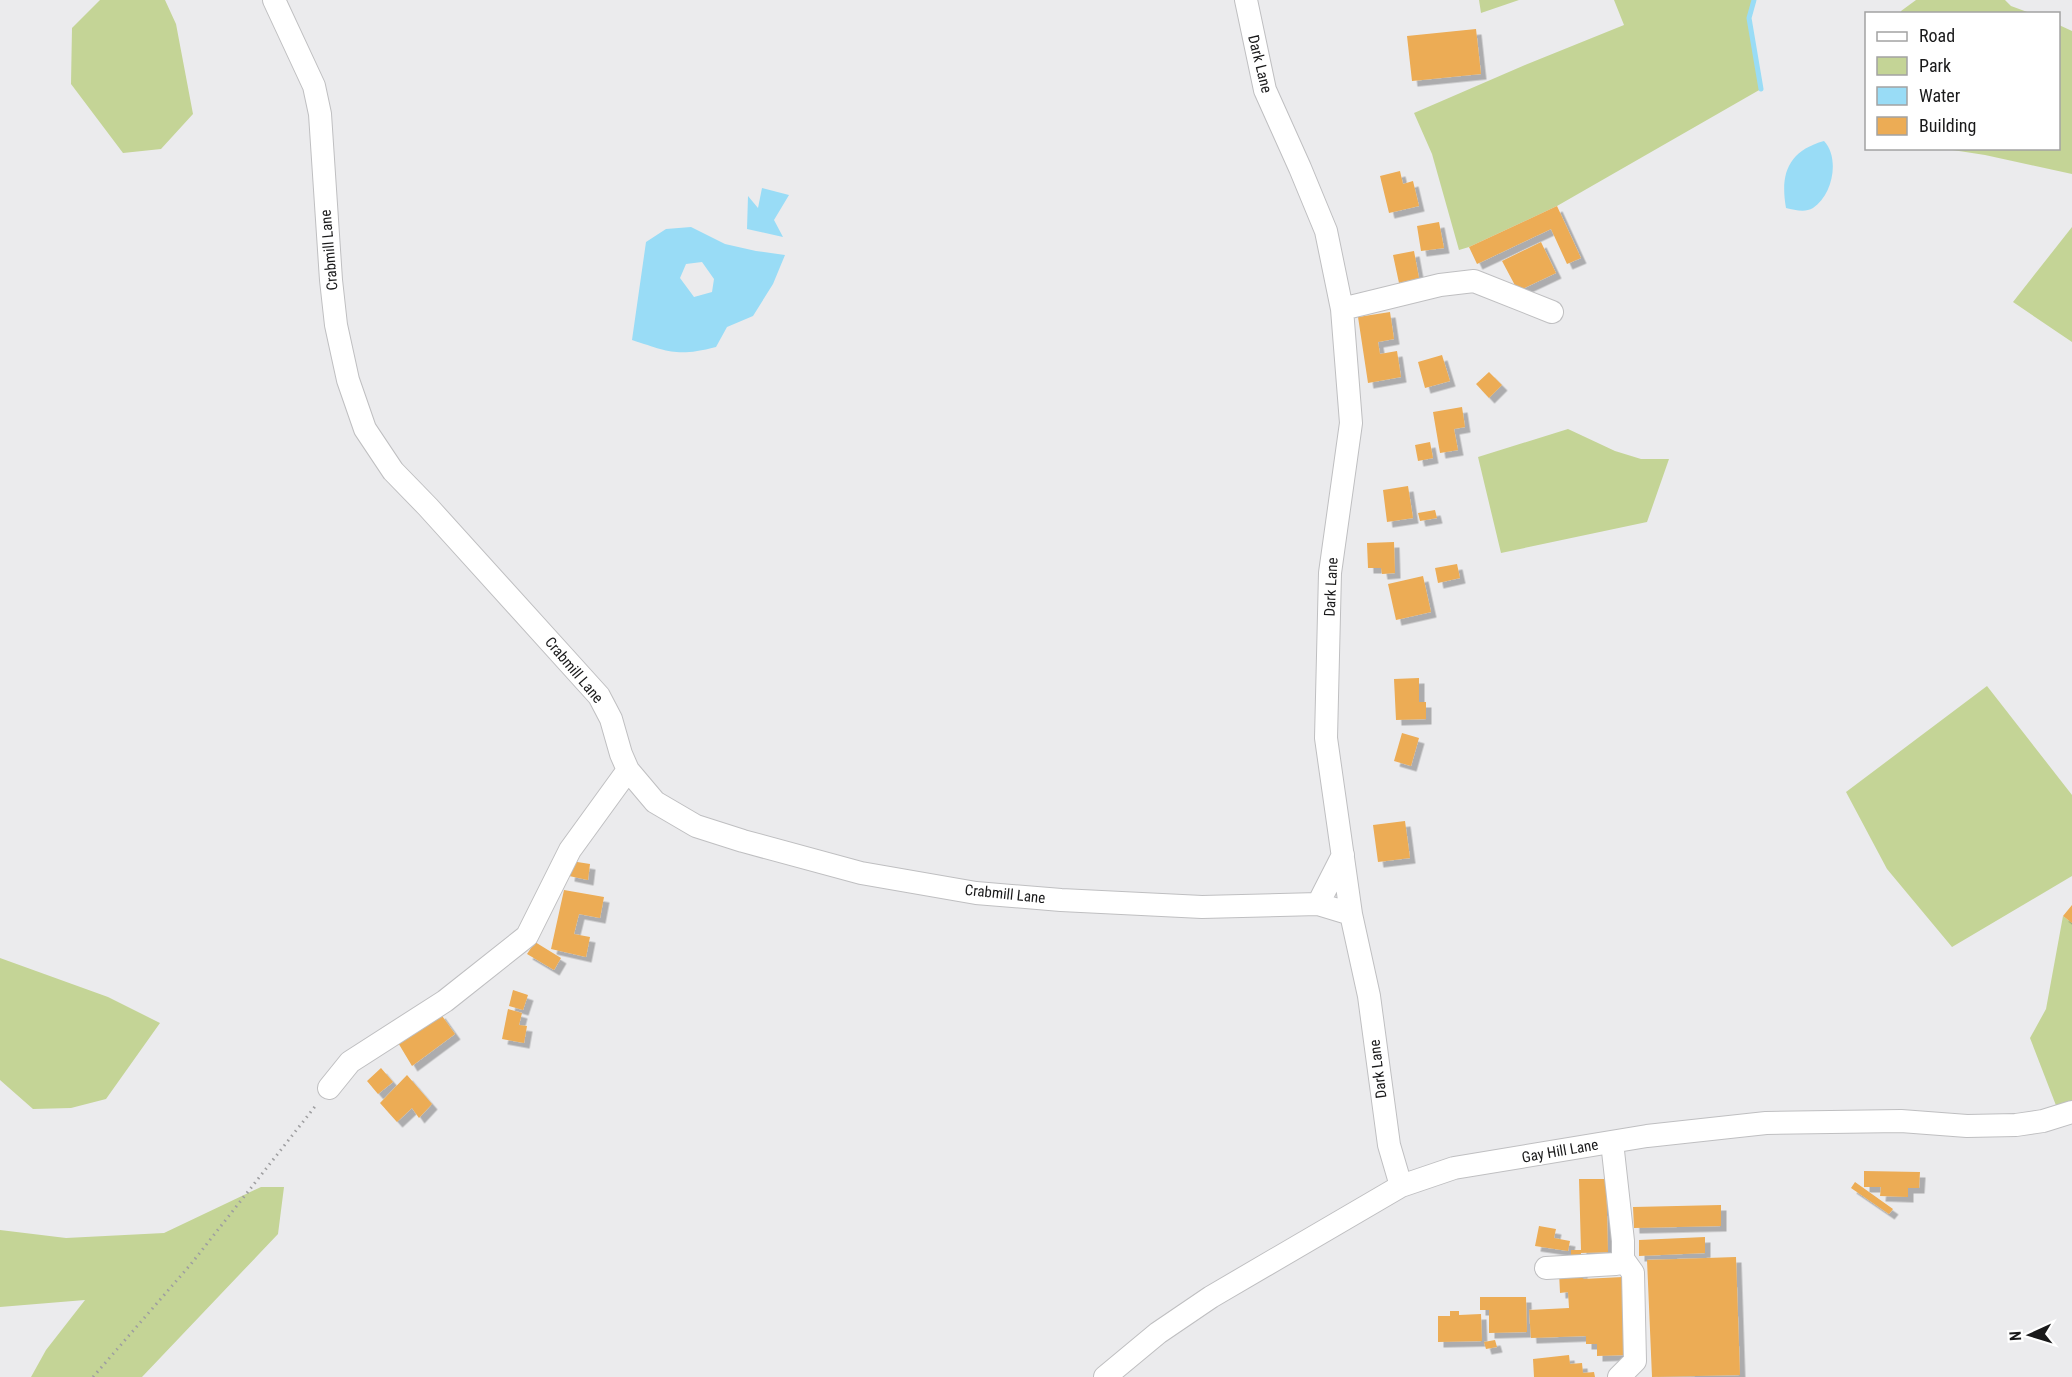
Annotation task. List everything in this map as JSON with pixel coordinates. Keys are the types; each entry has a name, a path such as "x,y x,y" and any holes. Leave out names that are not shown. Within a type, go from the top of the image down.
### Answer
{"street":[{"name":"Crabmill Lane","path":"274,0 314,86 318,105 336,325 348,380 365,429 393,471 599,696 611,719 628,770 655,802 696,826 743,841 861,873 976,892 1061,900 1202,907 1318,904 1351,914"},
{"name":"Dark Lane","path":"1246,0 1265,90 1326,231 1342,309 1351,423 1330,573 1326,738 1351,914 1369,996 1389,1145 1401,1186"},
{"path":"1342,309 1440,285 1474,281 1552,312"},
{"path":"329,1088 350,1062 445,1001 527,936 570,850 628,770"},
{"path":"1318,904 1343,855"},
{"name":"Gay Hill Lane","path":"1105,1377 1158,1333 1211,1298 1401,1186 1454,1168 1647,1136 1766,1123 1901,1121 1967,1126 2016,1125 2043,1121 2072,1112"},
{"path":"1612,1142 1623,1259 1633,1273 1635,1361 1619,1377"},
{"path":"1546,1268 1616,1264 1623,1259"}],"path":[{"path":"93,1377 191,1264 329,1088"}],"green space":[{"path":"100,0 165,0 176,24 193,114 161,149 123,153 71,84 72,28"},
{"path":"1479,0 1519,0 1481,13"},
{"path":"1614,0 1754,0 1749,18 1761,89 1557,206 1459,250 1432,154 1414,113 1624,25"},
{"path":"1916,0 2005,0 2011,6 2027,12 1901,12"},
{"path":"2060,25 2072,31 2072,174 1952,150 2060,150"},
{"path":"2072,227 2072,342 2013,302"},
{"path":"1568,429 1615,451 1641,459 1669,459 1647,522 1501,553 1478,457"},
{"path":"1987,686 2072,795 2072,876 1952,947 1887,869 1846,792"},
{"path":"2063,916 2072,923 2072,1103 2057,1108 2030,1038 2046,1009"},
{"path":"0,958 108,997 160,1023 106,1099 71,1108 33,1109 0,1080"},
{"path":"261,1187 284,1187 278,1234 142,1377 31,1377 46,1350 85,1300 0,1307 0,1230 66,1238 164,1233"}],"water":[{"path":"1824,141 1829,148 1833,166 1825,194 1820,202 1810,210 1800,211 1786,208 1784,185 1789,166 1802,151"},
{"path":"762,188 789,195 774,220 783,237 747,229 748,196 758,208"},
{"path":"691,227 725,244 785,255 773,284 753,316 727,327 716,347 692,352 673,352 632,340 646,242 666,229","holes":["702,262 714,279 712,292 694,297 680,278 686,264"]}],"building":[{"path":"1476,29 1481,74 1412,81 1407,36"},
{"path":"1400,171 1403,184 1413,181 1419,206 1389,213 1380,176"},
{"path":"1557,206 1581,258 1567,264 1551,229 1477,264 1469,247"},
{"path":"1439,222 1444,248 1421,251 1417,226"},
{"path":"1541,242 1556,273 1518,291 1502,261"},
{"path":"1414,251 1419,278 1399,283 1393,255"},
{"path":"1390,312 1394,339 1378,342 1380,354 1397,351 1401,377 1368,383 1358,317"},
{"path":"1442,355 1450,381 1425,388 1418,362"},
{"path":"1489,372 1502,385 1489,398 1476,384"},
{"path":"1462,407 1465,427 1454,429 1458,450 1440,453 1433,412"},
{"path":"1430,442 1433,458 1418,461 1415,445"},
{"path":"1408,486 1413,518 1387,522 1383,490"},
{"path":"1435,510 1437,518 1420,521 1418,513"},
{"path":"1394,542 1395,573 1382,574 1381,568 1368,568 1367,543"},
{"path":"1457,564 1460,578 1438,583 1435,568"},
{"path":"1423,576 1431,612 1396,620 1388,584"},
{"path":"1419,678 1419,702 1426,702 1426,719 1396,720 1394,679"},
{"path":"1402,733 1419,738 1411,766 1394,761"},
{"path":"1405,821 1410,858 1378,862 1373,825"},
{"path":"571,861 590,864 588,880 569,876"},
{"path":"564,890 604,897 600,918 579,914 574,934 590,937 586,957 551,949"},
{"path":"2072,905 2072,923 2063,916"},
{"path":"535,942 561,958 554,970 527,954"},
{"path":"513,990 528,995 523,1010 509,1006"},
{"path":"508,1009 522,1013 519,1025 527,1026 524,1043 502,1039"},
{"path":"440,1013 455,1034 412,1066 397,1041"},
{"path":"381,1068 393,1082 378,1094 367,1081"},
{"path":"407,1075 432,1104 419,1118 412,1108 397,1122 380,1103"},
{"path":"1864,1171 1920,1172 1919,1188 1908,1188 1908,1197 1880,1196 1881,1187 1864,1187"},
{"path":"1579,1179 1606,1179 1608,1252 1581,1253 1581,1260 1571,1261 1571,1250 1581,1250"},
{"path":"1855,1182 1893,1209 1889,1214 1851,1188"},
{"path":"1721,1205 1721,1226 1634,1228 1633,1207"},
{"path":"1539,1226 1556,1229 1554,1238 1570,1241 1568,1251 1535,1246"},
{"path":"1705,1237 1705,1253 1639,1256 1639,1240"},
{"path":"1736,1257 1740,1375 1652,1377 1647,1260"},
{"path":"1582,1271 1583,1279 1623,1277 1626,1355 1597,1356 1597,1344 1586,1344 1586,1336 1531,1338 1529,1310 1569,1308 1568,1292 1560,1293 1559,1272"},
{"path":"1480,1297 1526,1297 1527,1332 1489,1333 1489,1310 1480,1310"},
{"path":"1450,1311 1459,1311 1459,1315 1481,1314 1482,1341 1438,1342 1438,1316 1450,1316"},
{"path":"1495,1340 1497,1347 1486,1349 1484,1342"},
{"path":"1569,1355 1570,1364 1582,1363 1583,1373 1594,1372 1595,1377 1534,1377 1533,1359"}],"waterway":[{"path":"1754,0 1749,18 1761,89"}]}
